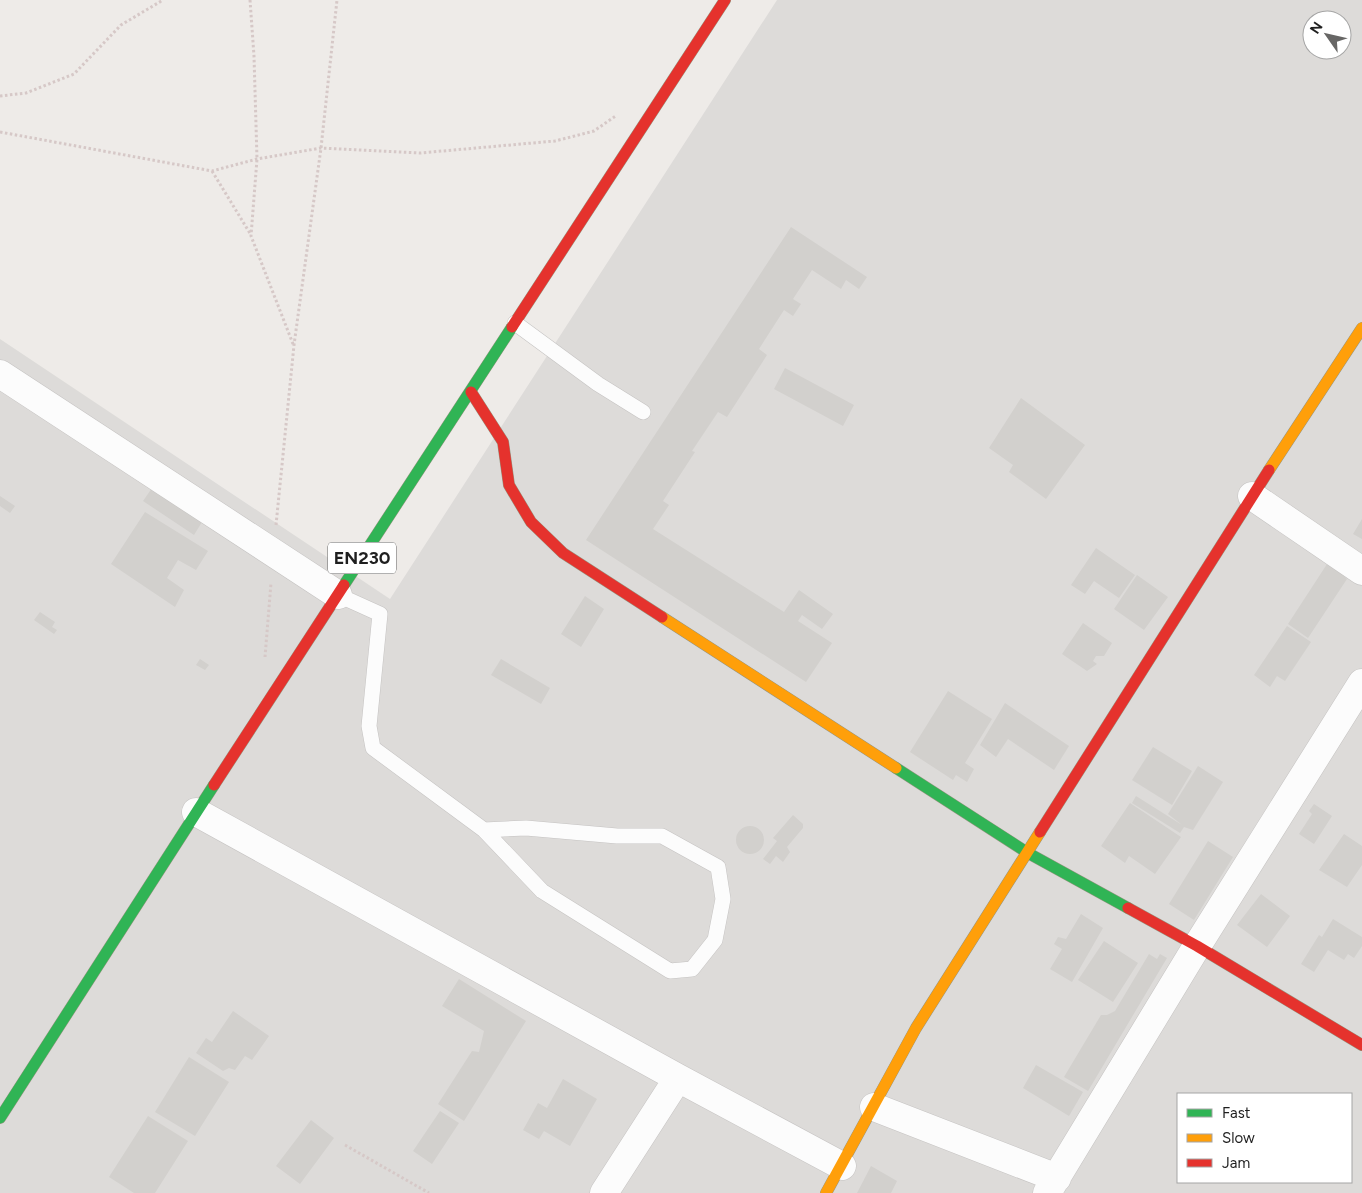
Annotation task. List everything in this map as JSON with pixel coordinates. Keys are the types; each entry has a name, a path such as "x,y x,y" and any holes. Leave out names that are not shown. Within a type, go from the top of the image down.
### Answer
{"street":[{"name":"EN230","path":"0,1118 196,812 725,0"},
{"path":"826,1193 916,1028 1252,496 1362,328"},
{"path":"0,374 338,595"},
{"path":"471,392 503,442 509,485 530,522 563,554 1028,853 1197,946 1362,1045"},
{"path":"1252,496 1362,571"},
{"path":"874,1107 1052,1186 1197,946 1362,683"},
{"path":"196,812 678,1078 842,1166"},
{"path":"604,1193 678,1078"}],"lane":[{"path":"515,323 598,384 643,412"},
{"path":"338,595 380,614 369,726 373,748 484,830 542,891 670,971 692,969 715,940 723,899 718,866 662,836 617,836 526,828 484,830"}],"path":[{"path":"0,96 26,93 74,74 121,26 163,0"},
{"path":"250,0 254,56 257,159 251,236"},
{"path":"265,662 294,345 321,148 337,0"},
{"path":"0,132 212,171 257,159 321,148 420,153 555,141 594,131 618,115"},
{"path":"212,171 251,236 294,345"},
{"path":"345,1145 430,1193"}],"shaded area":[{"path":"777,0 1362,0 1362,1193 0,1193 0,339 390,599"}],"building":[{"path":"791,227 867,277 859,289 846,280 841,289 812,270 793,299 801,304 793,316 784,310 759,349 767,355 727,417 718,412 692,451 695,452 663,501 669,505 653,529 784,612 799,590 833,614 822,629 802,615 798,621 832,643 806,682 586,540"},
{"path":"785,368 854,405 843,426 774,389"},
{"path":"1021,398 1085,445 1046,499 1009,472 1013,465 989,448"},
{"path":"152,488 202,522 194,535 143,501"},
{"path":"0,496 15,506 10,513 0,506"},
{"path":"145,512 208,551 196,570 178,560 167,578 184,590 175,607 111,564"},
{"path":"1362,519 1362,539 1353,534"},
{"path":"1096,548 1135,575 1119,598 1094,581 1085,594 1071,585"},
{"path":"1329,561 1347,579 1308,638 1288,624"},
{"path":"1137,575 1168,597 1144,630 1114,609"},
{"path":"585,596 604,609 581,647 561,634"},
{"path":"40,612 55,622 52,627 57,630 54,634 34,620"},
{"path":"1083,623 1112,643 1104,656 1096,656 1093,661 1097,664 1087,671 1062,654"},
{"path":"1287,626 1311,642 1285,681 1277,676 1270,687 1254,675"},
{"path":"200,659 209,665 205,670 196,665"},
{"path":"501,659 550,688 541,704 491,675"},
{"path":"948,691 992,719 965,763 974,769 967,782 956,775 953,780 910,752"},
{"path":"1005,703 1069,746 1054,770 1008,739 996,757 980,745"},
{"path":"1153,747 1192,771 1172,805 1132,780"},
{"path":"1198,766 1223,782 1193,830 1184,827 1180,833 1132,803 1136,796 1182,825 1168,814"},
{"path":"1130,803 1181,837 1155,874 1129,856 1125,863 1101,846"},
{"path":"1314,804 1332,816 1314,844 1299,834 1312,814 1309,811"},
{"path":"793,815 803,824 803,828 787,847 790,852 783,862 776,856 770,864 763,859 777,841 773,838"},
{"path":"750,826 760,830 764,840 760,850 750,854 740,850 736,840 740,830"},
{"path":"1344,834 1362,846 1362,865 1347,887 1319,870"},
{"path":"1208,841 1233,857 1194,920 1169,904"},
{"path":"1261,894 1290,916 1267,947 1237,925"},
{"path":"1081,914 1103,928 1072,982 1050,969 1062,949 1054,944 1058,937 1066,939"},
{"path":"1333,919 1362,937 1362,946 1354,958 1348,954 1344,960 1328,950 1314,972 1301,964 1319,935 1322,937"},
{"path":"1104,941 1138,963 1113,1002 1078,980"},
{"path":"1149,954 1157,959 1160,954 1167,958 1088,1091 1064,1077 1101,1015 1107,1015 1115,1011"},
{"path":"459,979 526,1021 464,1121 438,1104 472,1051 479,1052 484,1031 442,1006"},
{"path":"233,1011 269,1036 252,1060 245,1056 235,1070 229,1068 223,1071 196,1053 206,1038 212,1042"},
{"path":"189,1057 229,1082 195,1136 155,1112"},
{"path":"1036,1065 1083,1092 1069,1116 1023,1088"},
{"path":"563,1079 597,1099 570,1146 544,1131 539,1139 523,1130 538,1103 547,1108"},
{"path":"440,1111 459,1123 432,1164 413,1151"},
{"path":"148,1116 188,1141 155,1193 134,1193 109,1177"},
{"path":"311,1120 334,1138 300,1184 276,1166"},
{"path":"871,1166 897,1181 891,1193 857,1193"}],"traffic: fast":[{"path":"344,585 512,327"},
{"path":"896,768 1028,853 1128,908"},
{"path":"0,1118 214,785"}],"traffic: slow":[{"path":"1269,470 1362,328"},
{"path":"662,617 896,768"},
{"path":"826,1193 916,1028 1040,832"}],"traffic: jam":[{"path":"512,327 725,0"},
{"path":"471,392 503,442 509,485 531,522 563,553 662,617"},
{"path":"1040,832 1269,470"},
{"path":"214,785 344,585"},
{"path":"1128,908 1197,946 1362,1045"}]}
